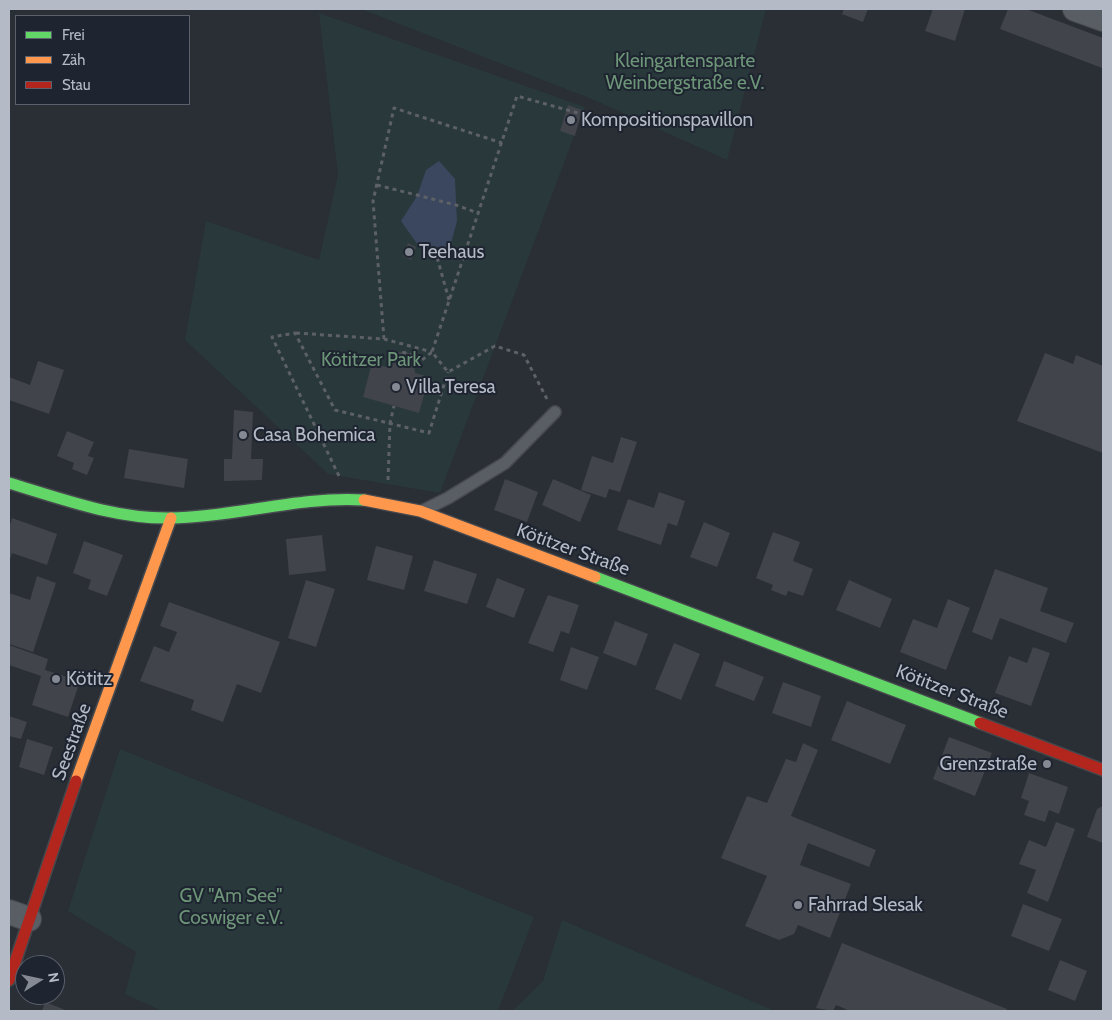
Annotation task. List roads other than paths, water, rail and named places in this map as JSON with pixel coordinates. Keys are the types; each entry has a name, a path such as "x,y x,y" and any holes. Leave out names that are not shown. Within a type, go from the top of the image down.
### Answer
{"street":[{"path":"1075,9 1103,19"},
{"name":"Kötitzer Straße","path":"9,483 96,510 140,517 172,518 341,501 385,503 420,512 1043,745 1103,770"},
{"name":"Seestraße","path":"9,980 19,915 172,518"}],"lane":[{"path":"420,512 448,498 505,463 555,412"}],"water":[{"path":"439,161 455,179 457,221 450,247 420,248 401,221 417,196 426,170"}],"place":[{"name":"Kompositionspavillon","path":"571,120"},
{"name":"Teehaus","path":"409,252"},
{"name":"Villa Teresa","path":"396,387"},
{"name":"Casa Bohemica","path":"243,435"},
{"name":"Kötitz","path":"56,679"},
{"name":"Grenzstraße","path":"1047,764"},
{"name":"Fahrrad Slesak","path":"798,905"}],"park label":[{"name":"Kleingartensparte Weinbergstraße e.V.","path":"685,72"},
{"name":"Kötitzer Park","path":"371,360"},
{"name":"GV \"Am See\" Coswiger e.V.","path":"231,907"}]}
